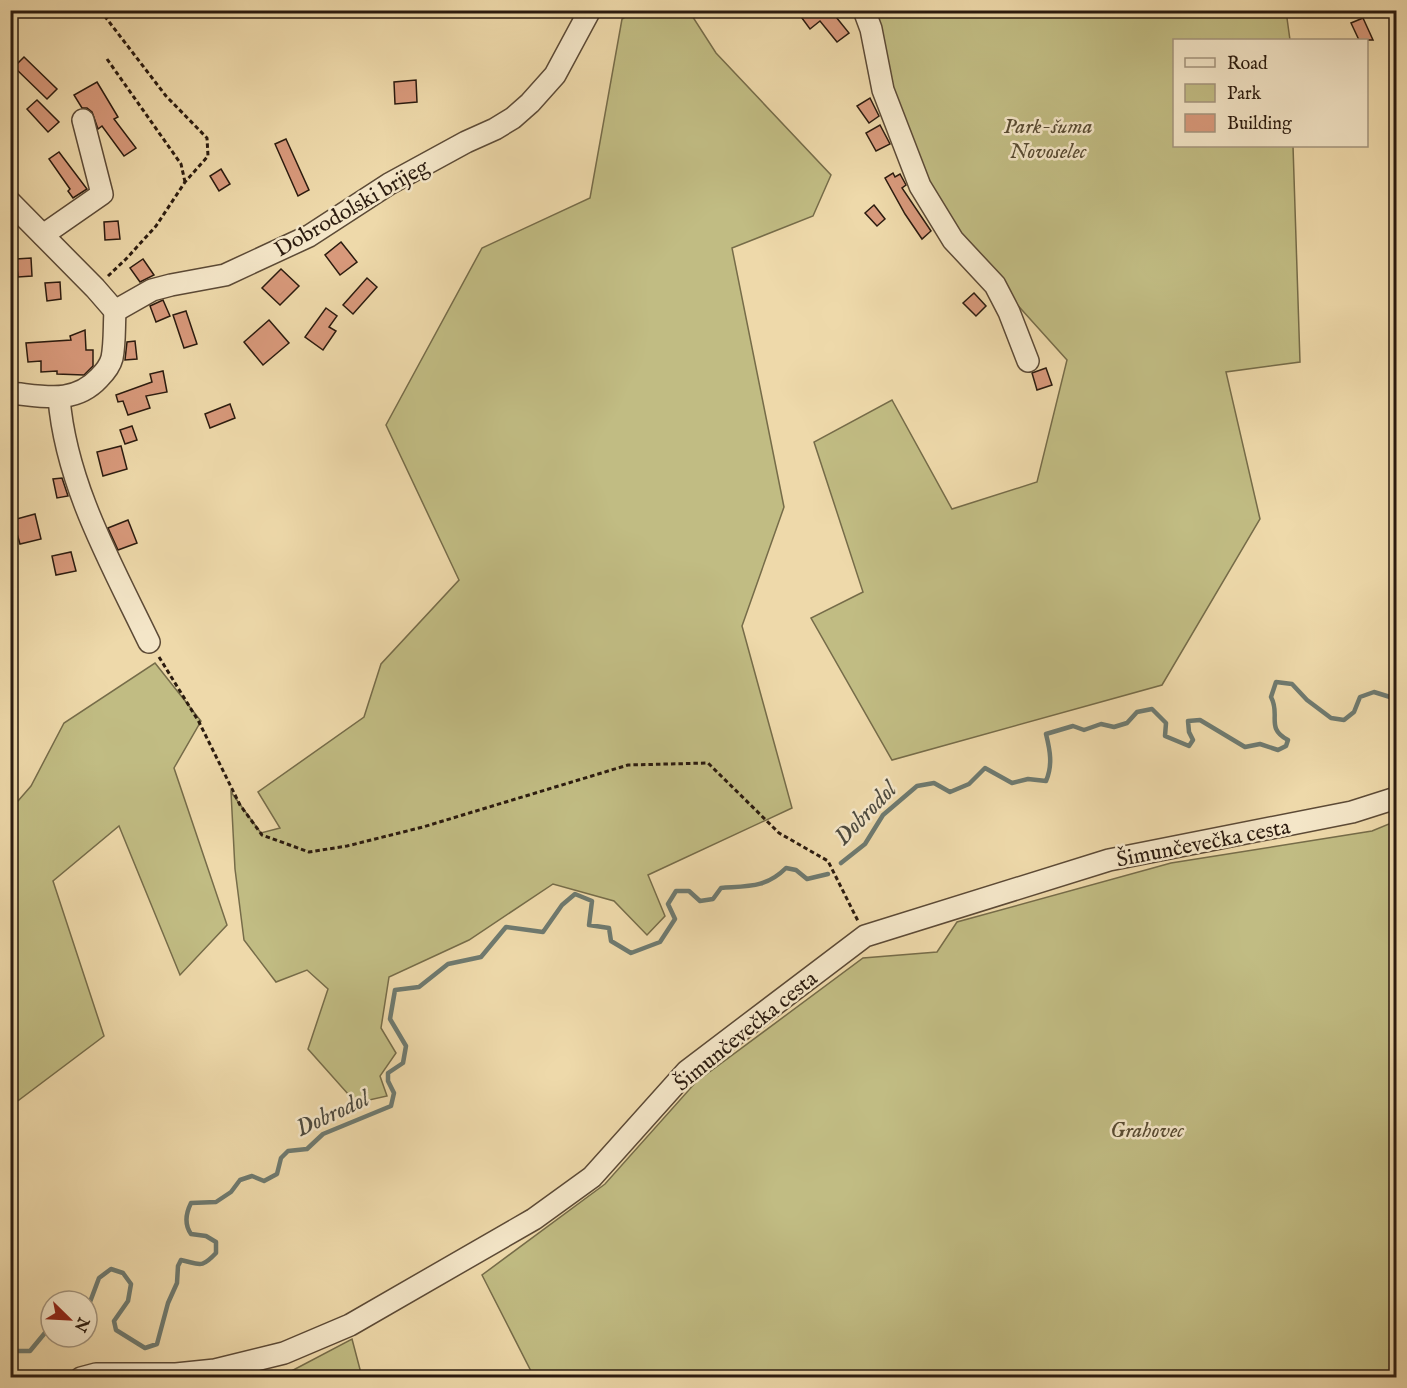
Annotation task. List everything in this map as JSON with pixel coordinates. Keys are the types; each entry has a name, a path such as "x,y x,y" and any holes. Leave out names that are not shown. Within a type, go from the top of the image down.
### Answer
{"street":[{"name":"Dobrodolski brijeg","path":"115,311 152,290 225,275 309,236 389,184 513,118 555,75 590,10"},
{"path":"864,10 883,90 920,186 953,240 995,285 1009,312 1028,361"},
{"path":"43,235 102,194 83,120"},
{"path":"10,202 115,311 111,361 106,371 94,384 75,395 59,398 10,393"},
{"path":"59,398 61,424 67,449 86,507 149,642"},
{"name":"Šimunčevečka cesta","path":"81,1377 96,1374 176,1374 215,1370 284,1353 350,1325 534,1220 592,1177 687,1071 865,936 1109,860 1352,812 1396,798"}],"path":[{"path":"95,288 156,226 185,182 208,156 207,138 166,96 100,10"},
{"path":"107,59 181,164 185,182"},
{"path":"149,642 199,722 240,805 262,835 309,852 347,846 423,827 628,765 708,763 779,833 828,861 865,936"}],"green space":[{"path":"636,10 689,11 716,53 831,175 813,216 732,248 784,507 742,626 792,808 648,875 665,916 647,935 614,901 553,884 469,940 389,977 381,1028 396,1053 380,1076 387,1096 356,1103 308,1049 328,989 307,970 276,982 244,940 235,869 231,792 261,833 280,828 258,792 364,717 381,664 459,580 386,425 482,248 590,198 622,19"},
{"name":"Park-šuma Novoselec","path":"867,11 1286,11 1290,39 1173,39 1173,147 1293,147 1300,362 1226,372 1260,519 1162,685 892,760 811,618 863,592 814,442 892,400 952,509 1037,482 1067,360 957,238 894,111"},
{"path":"155,663 201,721 174,768 227,925 180,975 119,826 53,881 104,1036 11,1106 11,809 31,786 64,723"},
{"name":"Grahovec","path":"1396,821 1396,1377 534,1377 482,1275 605,1184 696,1082 863,958 937,952 957,922 1171,863 1372,831"},
{"path":"352,1339 362,1377 280,1377"}],"building":[{"path":"796,10 834,10 832,12 849,33 837,42 820,21 810,29"},
{"path":"1363,18 1373,40 1359,39 1351,23"},
{"path":"24,57 57,89 47,99 14,67"},
{"path":"416,80 417,102 395,104 394,82"},
{"path":"97,82 118,117 114,119 136,148 124,156 102,126 98,129 92,112 87,108 82,108 74,95"},
{"path":"870,98 879,116 869,123 857,106"},
{"path":"37,100 59,122 48,132 27,109"},
{"path":"880,125 890,144 876,151 866,133"},
{"path":"286,139 309,190 298,196 275,144"},
{"path":"59,152 87,189 73,198 68,191 70,189 49,159"},
{"path":"221,169 230,184 219,191 210,176"},
{"path":"893,173 895,177 900,174 906,185 902,188 931,231 922,239 885,178"},
{"path":"874,205 885,219 877,226 865,213"},
{"path":"118,221 120,239 105,240 104,222"},
{"path":"341,242 357,262 340,275 325,255"},
{"path":"31,258 32,276 18,277 16,259"},
{"path":"143,259 154,275 140,282 130,268"},
{"path":"281,269 299,286 280,305 262,288"},
{"path":"367,278 377,287 353,314 343,305"},
{"path":"60,282 61,299 47,301 45,283"},
{"path":"974,293 986,306 976,316 963,303"},
{"path":"163,300 170,316 156,322 150,306"},
{"path":"326,308 337,316 329,327 336,331 323,350 305,337"},
{"path":"186,311 197,344 184,348 173,315"},
{"path":"269,320 289,343 263,365 244,342"},
{"path":"85,330 86,350 93,350 93,366 84,375 57,374 57,371 41,372 41,361 28,362 26,343 71,340 70,336"},
{"path":"135,341 137,359 125,360 127,342"},
{"path":"1046,368 1052,385 1037,390 1032,373"},
{"path":"163,371 167,392 146,396 150,408 128,415 123,401 118,402 116,395 152,382 150,374"},
{"path":"230,404 235,418 210,428 205,414"},
{"path":"132,426 137,440 125,444 120,430"},
{"path":"121,446 127,469 103,476 97,452"},
{"path":"62,478 68,496 57,498 53,479"},
{"path":"35,514 41,539 20,544 13,520"},
{"path":"128,520 137,543 118,550 108,528"},
{"path":"71,552 76,571 56,575 52,556"}],"waterway":[{"name":"Dobrodol","path":"841,863 865,844 883,815 917,786 934,783 950,792 969,784 985,768 1012,783 1028,779 1046,781 1050,763 1046,734 1073,726 1084,730 1101,724 1114,727 1127,723 1137,712 1152,709 1166,723 1165,736 1189,746 1193,740 1189,732 1188,721 1200,720 1245,747 1260,744 1278,750 1286,746 1288,740 1277,731 1275,726 1275,710 1271,697 1276,682 1292,684 1307,700 1331,718 1344,720 1354,712 1360,697 1374,692 1390,697 1396,695"},
{"name":"Dobrodol","path":"95,1289 99,1278 111,1269 123,1273 131,1284 128,1301 114,1321 116,1330 145,1348 157,1344 168,1303 177,1283 178,1266 181,1260 200,1264 216,1253 216,1242 206,1236 191,1234 186,1218 191,1203 216,1202 231,1192 240,1180 252,1176 264,1181 277,1174 281,1158 288,1151 307,1149 323,1134 391,1106 394,1093 388,1081 388,1073 403,1063 406,1046 390,1019 395,990 419,987 448,964 481,957 506,927 543,932 562,905 575,894 592,901 589,925 609,928 611,941 631,953 660,942 675,919 668,904 676,891 689,891 700,901 713,899 721,888 764,883 779,875 786,868 796,870 807,879 828,874"},
{"name":"Dobrodol","path":"10,1345 17,1351 30,1351 39,1340"}]}
